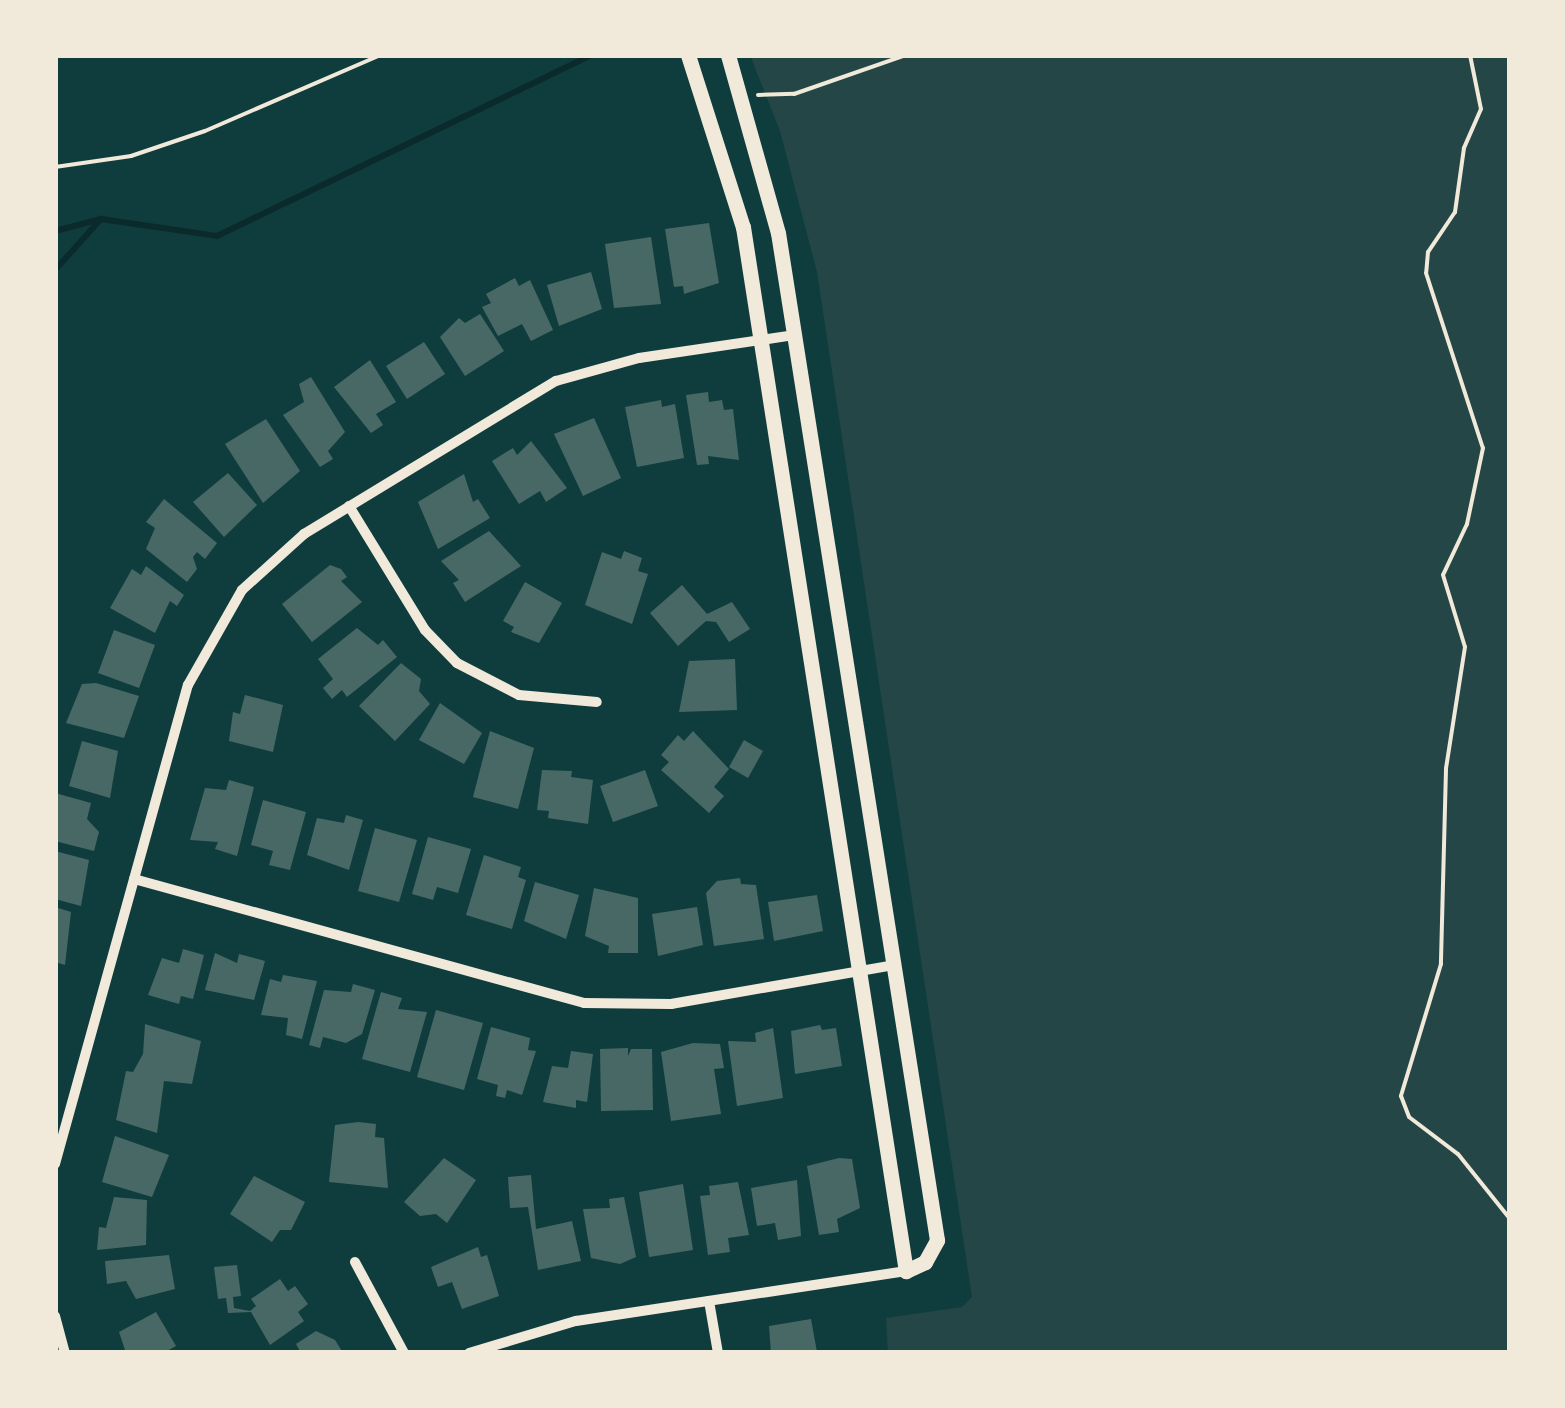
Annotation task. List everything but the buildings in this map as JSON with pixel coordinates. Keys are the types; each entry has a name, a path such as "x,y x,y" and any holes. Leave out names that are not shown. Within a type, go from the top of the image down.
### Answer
{"street":[{"path":"688,55 737,198 906,1270"},
{"path":"469,1353 576,1321 906,1270 925,1262 937,1240 770,192 728,55"},
{"path":"55,1164 188,685 210,636 260,572 349,506 556,380 639,358 795,335"},
{"path":"349,506 425,630 457,663 519,695 597,702"},
{"path":"134,879 584,1003 671,1004 894,965"},
{"path":"355,1262 404,1353"},
{"path":"710,1301 718,1353"},
{"path":"55,1316 66,1353"}],"path":[{"path":"55,167 131,156 205,131 381,55"},
{"path":"756,95 794,94 906,55"},
{"path":"1470,55 1481,109 1464,148 1454,212 1428,252 1426,273 1484,448 1467,524 1443,575 1465,647 1446,770 1441,964 1401,1096 1408,1116 1458,1154 1510,1219"}],"shaded area":[{"path":"750,55 1510,55 1510,1353 888,1353 886,1318 962,1307 972,1297 817,272 780,131"}],"waterway":[{"path":"55,231 101,219 217,236 591,55"},
{"path":"55,270 101,219"}]}
